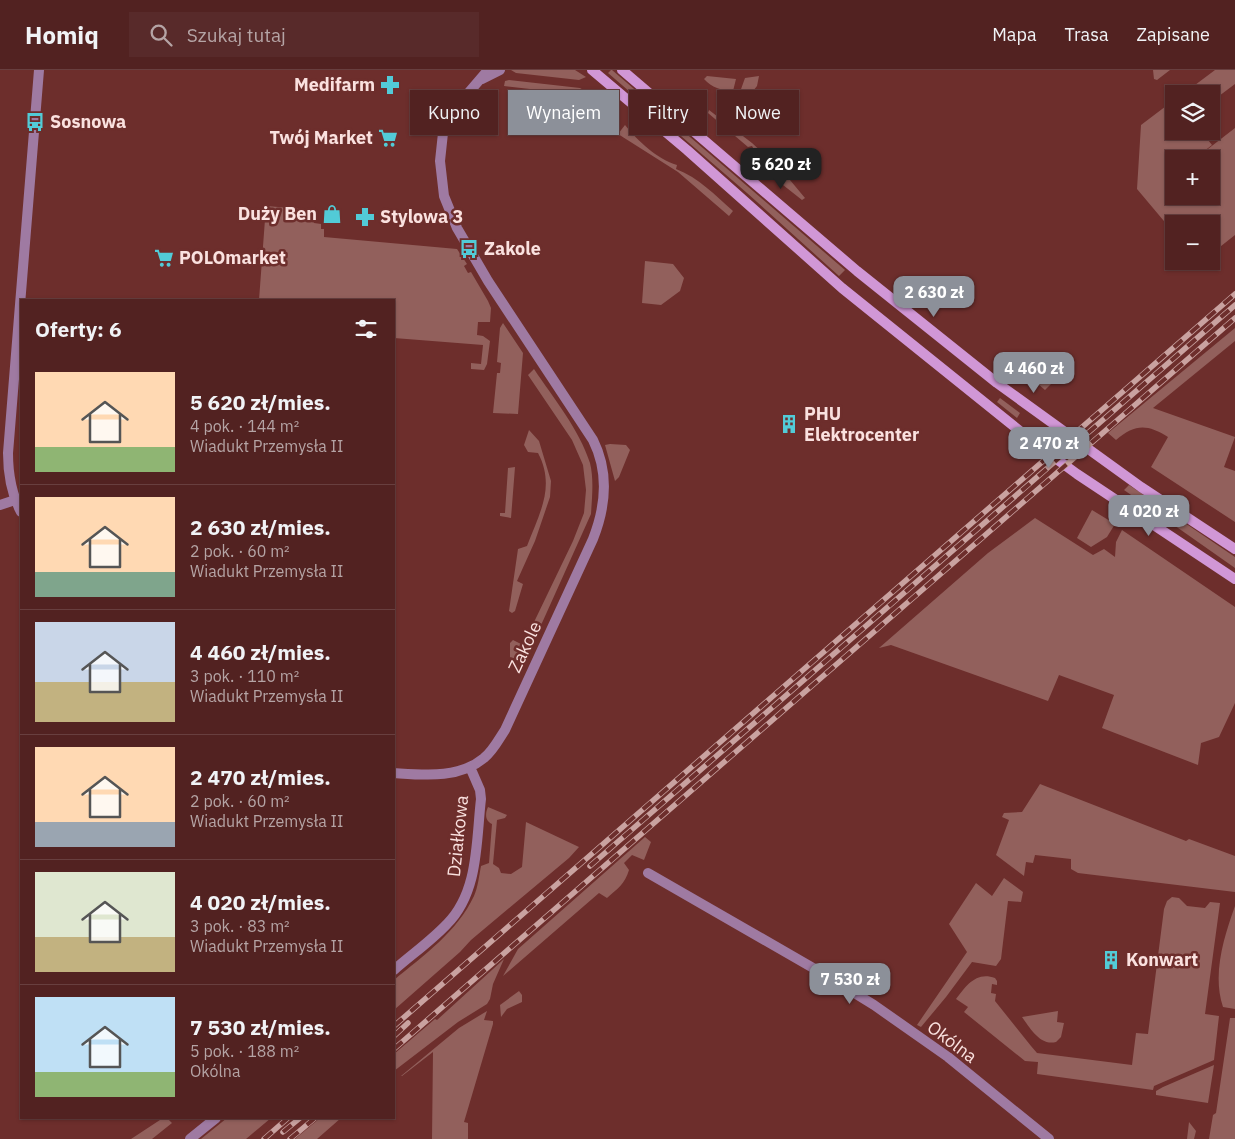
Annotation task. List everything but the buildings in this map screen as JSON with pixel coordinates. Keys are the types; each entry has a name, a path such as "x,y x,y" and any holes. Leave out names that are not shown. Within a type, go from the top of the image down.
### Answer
{"main road":[{"path":"592,70 688,150 842,288 982,402 1076,474 1235,579"},
{"path":"622,70 857,271 997,383 1141,487 1235,550"}],"street":[{"path":"20,299 39,70"},
{"name":"Zakole","path":"470,767 484,758 504,730 593,539 601,516 604,496 602,464 593,440 488,281 457,228 444,196 440,161 443,133 452,112 488,70"},
{"name":"Zakole","path":"481,80 500,70"},
{"path":"20,305 8,453 8,472 15,500 20,510"},
{"path":"0,505 15,500"},
{"path":"395,773 435,775 470,767"},
{"name":"Działkowa","path":"395,969 447,924 458,912 468,890 473,871 481,799 480,790 470,767"},
{"name":"Okólna","path":"648,874 827,976 874,1005 948,1057 1049,1139"},
{"path":"190,1139 215,1119"}],"shaded area":[{"path":"511,70 575,70 586,77 579,80 516,73"},
{"path":"612,70 635,90 629,91 608,73"},
{"path":"1153,70 1170,70 1157,80 1154,79"},
{"path":"1215,70 1235,70 1235,84 1220,95 1220,85 1195,85"},
{"path":"707,76 736,79 733,90 727,90 714,86 704,79"},
{"path":"759,76 757,86 754,90 741,90 745,78"},
{"path":"505,81 580,88 584,90 539,90 504,86"},
{"path":"1165,107 1165,140 1208,140 1212,145 1206,150 1165,150 1165,205 1220,205 1220,150 1207,150 1235,128 1235,235 1220,247 1220,215 1165,215 1165,222 1137,189 1141,125"},
{"path":"709,110 717,116 717,121 708,113"},
{"path":"625,125 629,129 629,135 634,135 648,149 677,165 676,169 699,182 733,211 729,216 678,172 619,135"},
{"path":"680,135 688,135 845,270 839,276"},
{"path":"734,135 742,135 778,167 772,174 762,165 763,162 760,161 752,146 748,147"},
{"path":"785,174 805,198 802,200 778,181"},
{"path":"266,206 315,210 314,223 321,224 321,229 324,229 324,237 457,249 467,264 464,266 468,273 471,272 491,308 490,322 478,322 477,335 483,336 490,341 487,364 484,370 471,369 471,363 481,364 483,345 395,338 395,299 259,299"},
{"path":"645,261 673,264 684,278 680,291 661,305 642,303"},
{"path":"503,323 523,353 518,414 493,413 497,373 500,373 501,363 497,362 500,328"},
{"path":"1235,328 1235,341 1153,408 1235,437 1224,467 1235,471 1235,522 1151,467 1168,437 1147,428 1129,431 1116,440 1108,433"},
{"path":"534,369 565,414 585,450 591,469 592,495 591,514 524,663 510,657 510,643 513,640 523,645 573,541 584,513 586,490 583,465 572,440 528,375"},
{"path":"1052,370 1062,373 1045,390 1038,384"},
{"path":"1000,398 1020,413 1017,418 997,402"},
{"path":"529,430 539,441 551,481 550,497 535,541 517,581 523,584 515,611 512,613 509,611 518,549 527,546 544,500 546,489 546,477 538,453 528,452 524,445"},
{"path":"605,445 626,445 630,450 619,477 615,481"},
{"path":"515,467 511,518 500,516 500,513 505,513 508,468"},
{"path":"1129,485 1235,557 1235,568 1124,490"},
{"path":"1092,510 1115,524 1107,537 1091,547 1077,538"},
{"path":"1035,518 1093,555 1104,549 1115,557 1116,542 1122,530 1235,607 1235,703 1219,737 1201,743 1198,765 1102,728 1114,695 1059,675 1048,701 891,645 879,648 988,553"},
{"path":"1040,784 1186,841 1189,839 1235,856 1235,892 1078,873 1071,869 1071,859 1035,855 1033,863 1026,862 1024,876 996,855 1009,820 1002,817 1004,813 1022,812"},
{"path":"488,807 507,815 505,818 497,820 493,864 499,868 501,873 511,874 522,867 526,822 579,847 569,858 471,940 395,1009 395,979 449,932 459,921 474,896 481,866 489,863 492,824 486,817"},
{"path":"645,837 651,842 644,860 632,855 624,863 629,870 623,883 617,889 607,898 599,893 503,976 518,949"},
{"path":"1004,878 1023,892 1021,902 1008,901 1001,959 996,966 972,962 921,1027 917,1025 967,952 949,924 976,883 992,896"},
{"path":"1172,897 1179,898 1187,906 1205,908 1210,902 1220,903 1205,1014 1219,1016 1214,1060 1154,1086 1153,1090 1037,1074 1038,1062 1025,1061 964,1012 968,1007 956,999 977,978 988,976 995,978 997,985 992,984 991,993 996,994 995,1001 1037,1053 1132,1065 1136,1033 1148,1034 1164,909 1167,901"},
{"path":"1235,906 1235,1009 1223,1007 1220,994 1219,969 1223,943"},
{"path":"504,959 487,1004 458,1022 395,1070 395,1053 435,1019 437,1020"},
{"path":"519,991 522,995 522,1002 507,1009 501,1017 500,1005"},
{"path":"487,1011 484,1020 493,1021 493,1024 464,1122 468,1123 468,1139 432,1139 433,1052 401,1076 459,1028"},
{"path":"1058,1011 1057,1022 1064,1023 1061,1037 1056,1042 1050,1043 1040,1039 1022,1017"},
{"path":"1230,1018 1235,1018 1235,1139 1209,1139 1213,1115 1216,1113"},
{"path":"1214,1065 1208,1103 1156,1095 1156,1091 1163,1087"},
{"path":"161,1119 168,1119 172,1123 152,1139 131,1139"},
{"path":"226,1119 270,1119 246,1139 201,1139"},
{"path":"319,1119 340,1119 317,1139 295,1139"},
{"path":"1189,1122 1196,1131 1194,1139 1187,1139"}],"railway":[{"path":"395,1025 1235,294"},
{"path":"590,866 1235,305"},
{"path":"395,1048 1235,318"},
{"path":"395,1035 408,1023"},
{"path":"264,1139 287,1119"},
{"path":"283,1132 299,1119"},
{"path":"290,1139 314,1119"}],"place":[{"name":"Medifarm","path":"390,85"},
{"name":"Sosnowa","path":"35,122"},
{"name":"Twój Market","path":"388,138"},
{"name":"Duży Ben","path":"332,214"},
{"name":"Stylowa 3","path":"365,217"},
{"name":"Zakole","path":"469,249"},
{"name":"POLOmarket","path":"164,258"},
{"name":"PHU Elektrocenter","path":"789,424"},
{"name":"Konwart","path":"1111,960"}]}
